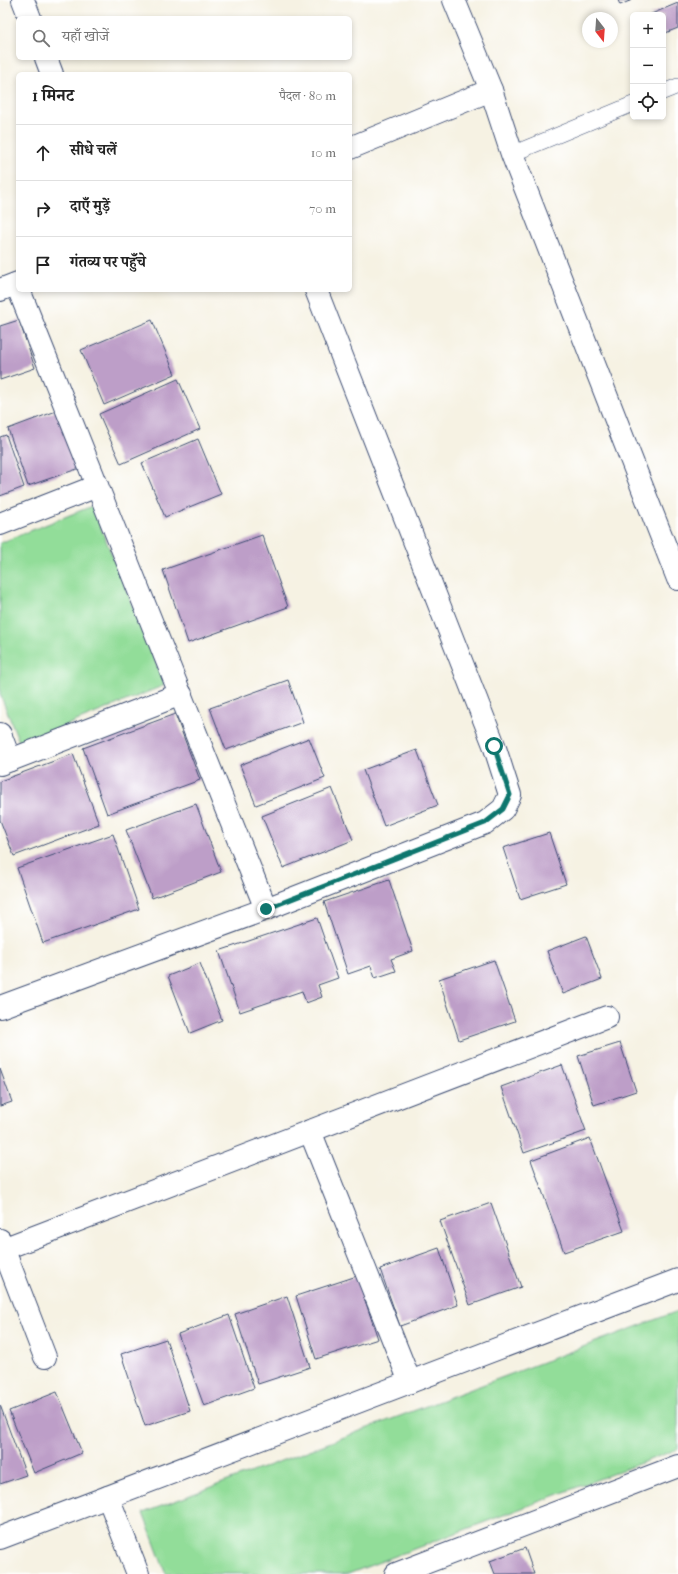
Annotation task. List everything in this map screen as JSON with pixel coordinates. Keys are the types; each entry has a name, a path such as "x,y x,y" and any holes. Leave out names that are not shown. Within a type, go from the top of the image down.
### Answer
{"street":[{"path":"23,0 29,16"},
{"path":"454,0 490,90 512,154 678,579"},
{"path":"47,60 51,72"},
{"path":"352,147 490,90"},
{"path":"16,292 97,486 266,909"},
{"path":"0,1007 266,909 485,823 503,809 510,795 494,746 317,292"},
{"path":"0,524 97,486"},
{"path":"0,734 5,762 181,694"},
{"path":"45,1357 2,1244 310,1131 607,1017"},
{"path":"310,1131 410,1382"},
{"path":"0,1538 678,1280"},
{"path":"396,1574 678,1466"},
{"path":"108,1497 138,1574"}],"lane":[{"path":"666,91 678,86"},
{"path":"512,154 630,105"}],"green space":[{"path":"92,506 165,685 20,744 0,694 0,543"},
{"path":"678,1311 678,1449 348,1574 166,1574 143,1513"}],"building":[{"path":"618,0 632,0 620,5"},
{"path":"678,3 678,28 666,33 666,12 656,12"},
{"path":"19,320 35,368 0,380 0,326"},
{"path":"152,320 175,374 104,405 81,350"},
{"path":"178,379 200,429 121,464 99,414"},
{"path":"59,410 80,468 28,486 8,429"},
{"path":"6,435 24,487 0,496 0,437"},
{"path":"198,439 221,494 165,517 142,463"},
{"path":"262,535 288,607 188,643 163,570"},
{"path":"288,680 303,722 226,750 210,708"},
{"path":"175,714 200,780 107,814 83,748"},
{"path":"309,738 325,778 256,805 240,765"},
{"path":"417,750 438,805 384,826 363,770"},
{"path":"73,754 99,824 14,856 0,820 0,781"},
{"path":"332,788 353,840 283,868 262,816"},
{"path":"196,804 221,872 152,898 126,830"},
{"path":"549,833 566,884 520,899 503,848"},
{"path":"113,834 139,909 43,943 17,868"},
{"path":"389,880 413,951 391,959 396,971 375,978 371,966 348,974 324,902"},
{"path":"317,918 338,978 318,985 322,997 306,1003 302,991 240,1012 219,951"},
{"path":"586,936 602,979 563,994 547,951"},
{"path":"494,960 515,1021 459,1040 439,979"},
{"path":"200,963 222,1020 190,1033 168,976"},
{"path":"620,1043 636,1091 594,1105 578,1056"},
{"path":"562,1065 586,1131 524,1153 501,1087"},
{"path":"0,1069 12,1102 0,1106"},
{"path":"590,1138 624,1231 564,1252 531,1160"},
{"path":"491,1203 521,1287 470,1305 440,1221"},
{"path":"439,1248 458,1305 400,1326 380,1269"},
{"path":"357,1276 378,1339 316,1359 296,1296"},
{"path":"287,1296 310,1367 258,1384 235,1314"},
{"path":"229,1315 254,1388 204,1406 178,1334"},
{"path":"166,1339 190,1411 145,1426 121,1354"},
{"path":"57,1392 82,1453 34,1473 9,1411"},
{"path":"0,1405 26,1475 0,1484"},
{"path":"525,1548 534,1574 495,1574 490,1561"}],"route":[{"path":"266,909 485,823 503,809 510,795 494,746"}]}
